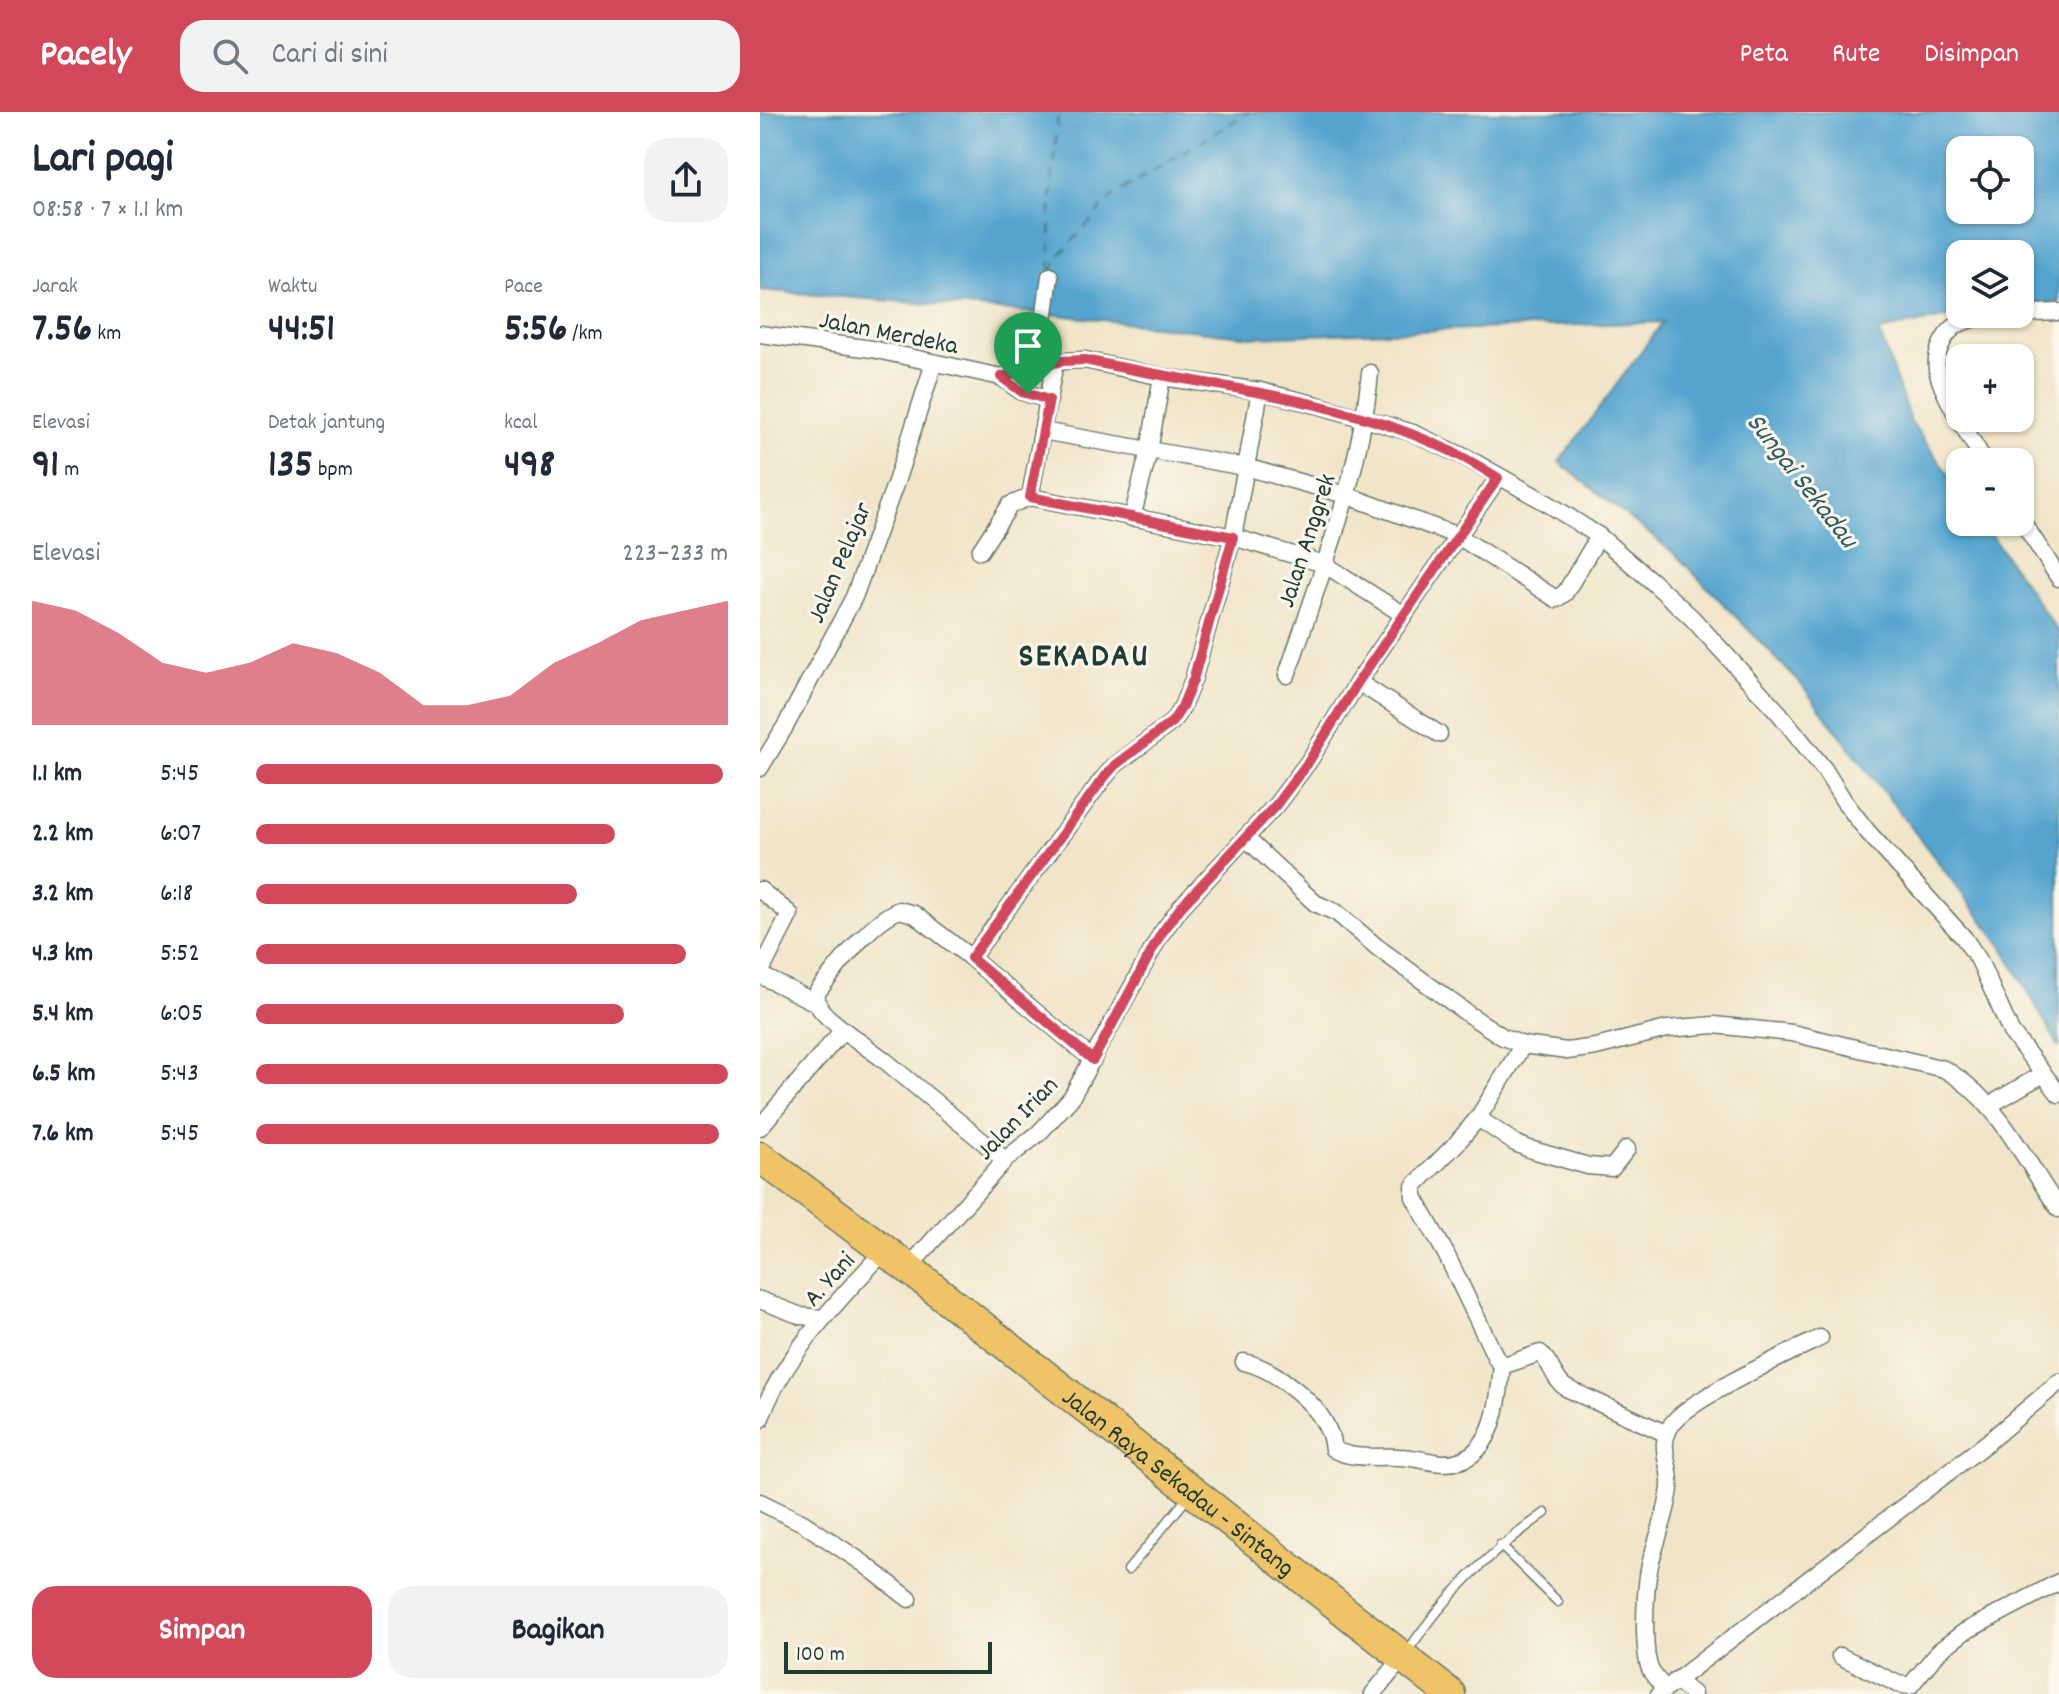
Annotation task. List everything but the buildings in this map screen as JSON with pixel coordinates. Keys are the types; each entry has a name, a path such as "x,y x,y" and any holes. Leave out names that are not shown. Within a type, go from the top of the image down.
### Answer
{"highway":[{"name":"Jalan Raya Sekadau - Sintang","path":"760,1157 908,1268 1450,1694"}],"street":[{"path":"1030,497 1055,362 1044,351 1043,327 1050,276"},
{"path":"1977,448 1937,370 1938,352 1946,336 1960,323 1982,318 2059,312"},
{"name":"Jalan Merdeka","path":"760,334 872,349 1001,377 1055,362 1085,360 1162,377 1260,391 1413,433 1467,458 1547,503 1599,536 1692,618 1805,744 1867,831 1964,938 1979,960 2011,1032 2059,1094"},
{"name":"Jalan Pelajar","path":"760,768 854,597 897,479 934,363"},
{"name":"Jalan Anggrek","path":"1287,675 1346,495 1366,419 1370,373"},
{"path":"1001,377 1022,392 1049,400"},
{"path":"1132,518 1149,451 1162,377"},
{"path":"971,958 1102,780 1115,765 1177,717 1193,680 1233,537 1260,391"},
{"path":"1042,431 1245,467 1346,495 1458,536 1556,599 1565,593 1599,536"},
{"name":"Jalan Irian","path":"908,1268 1005,1160 1056,1117 1081,1084 1161,934 1181,907 1247,839 1309,761 1358,682 1498,478"},
{"path":"980,551 1006,510 1030,497 1233,537 1324,564 1404,615"},
{"path":"2032,536 2059,578"},
{"path":"1358,682 1439,734"},
{"path":"1247,839 1315,903 1337,913 1377,947 1468,1014 1503,1037 1523,1045 1567,1051 1690,1025 1754,1028 1792,1033 1944,1069 1990,1105 2059,1209"},
{"path":"760,890 790,914 761,971 762,976 816,1003 843,1030 883,1059 1005,1160"},
{"path":"816,1003 818,991 847,956 883,919 899,910 914,914 971,958 1093,1060"},
{"path":"760,1127 843,1030"},
{"path":"1523,1045 1478,1118 1412,1191 1497,1360 1511,1364 1540,1353 1545,1356 1559,1383 1566,1388 1667,1434"},
{"path":"1990,1105 2043,1074"},
{"path":"1478,1118 1522,1146 1588,1166 1612,1168 1627,1149"},
{"name":"A. Yani","path":"760,1420 783,1375 822,1318 884,1251"},
{"path":"760,1300 801,1316 822,1318"},
{"path":"1693,1694 1666,1688 1650,1670 1646,1636 1647,1578 1670,1480 1663,1450 1667,1434 1672,1423 1690,1408 1820,1338"},
{"path":"1244,1362 1257,1365 1282,1380 1316,1410 1329,1430 1333,1449 1344,1455 1408,1457 1445,1463 1471,1457 1486,1440 1499,1397 1502,1363"},
{"path":"1666,1688 1988,1442 2059,1382"},
{"path":"760,1502 803,1523 863,1563 909,1599"},
{"path":"1840,1656 1898,1684 1910,1686 1939,1651 1964,1632 2059,1582"},
{"path":"1373,1694 1404,1656"}],"lane":[{"path":"1128,1570 1193,1492"},
{"path":"1404,1656 1434,1613 1500,1545 1545,1513"},
{"path":"1500,1545 1558,1602"}],"water":[{"name":"Sungai Sekadau","path":"760,112 2059,112 2059,302 2034,305 2034,240 1946,240 1946,318 1879,331 1910,420 1946,471 1946,536 1992,536 2059,633 2059,1047 2003,947 1801,684 1676,555 1559,462 1663,322 1251,337 1049,314 760,290"}],"ferry route":[{"path":"1050,271 1051,196 1058,112"},
{"path":"1052,271 1059,256 1114,195 1249,112"}],"district":[{"name":"SEKADAU","path":"1084,653"}],"route":[{"path":"1072,359 1162,377 1260,391 1413,433 1467,458 1498,478 1358,682 1309,761 1247,839 1181,907 1161,934 1093,1060 971,958 1102,780 1115,765 1177,717 1193,680 1233,537 1030,497 1049,400 1028,394 1001,377 1072,359"}]}
